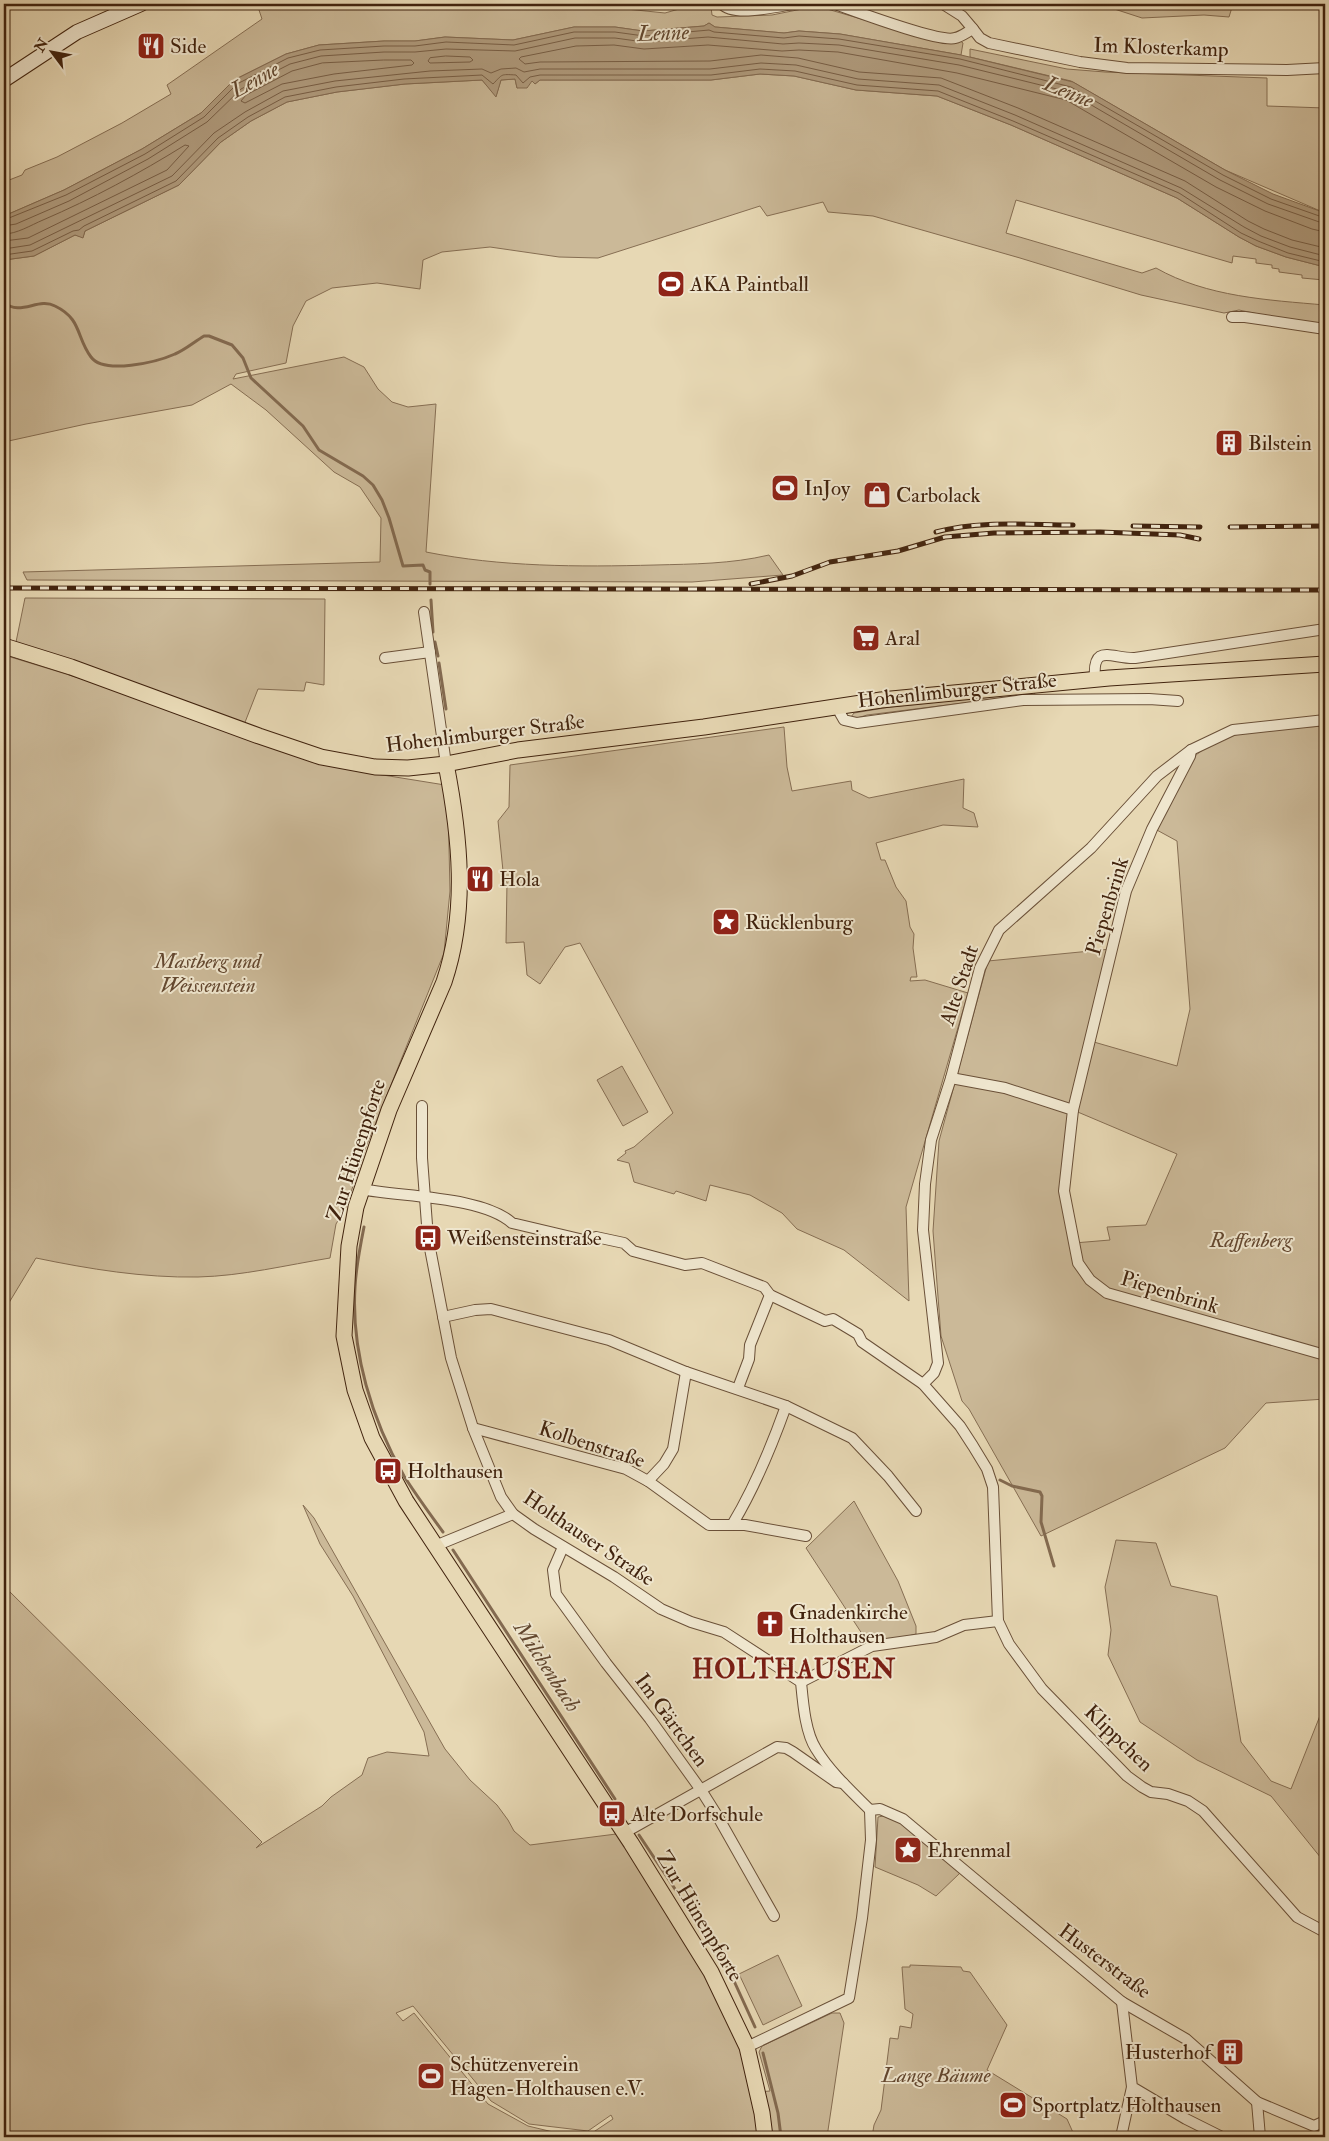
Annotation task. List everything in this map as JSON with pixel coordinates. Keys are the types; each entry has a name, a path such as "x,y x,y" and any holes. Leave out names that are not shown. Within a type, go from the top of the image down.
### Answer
{"main road":[{"path":"4,80 77,32 141,4"},
{"name":"Hohenlimburger Straße","path":"4,646 55,662 321,757 375,767 408,768 446,764 518,750 704,727 926,696 1094,679 1325,664"},
{"name":"Zur Hünenpforte","path":"446,764 460,872 459,915 453,954 444,982 389,1110 356,1207 349,1246 344,1336 354,1390 372,1438 388,1470 435,1546 624,1833 711,1972 746,2047 762,2113 765,2137"}],"street":[{"path":"722,4 728,9 733,10 763,9 792,4"},
{"path":"835,4 940,37 955,38 968,31"},
{"name":"Im Klosterkamp","path":"943,4 962,16 968,31 989,43 1107,67 1168,70 1287,70 1325,68"},
{"path":"1232,317 1245,317 1325,330"},
{"path":"424,612 446,764"},
{"path":"1094,679 1094,667 1100,656 1104,654 1135,658 1325,629"},
{"path":"385,658 430,652"},
{"name":"Hohenlimburger Straße","path":"839,707 844,720 857,723 1023,700 1149,699 1178,701"},
{"name":"Alte Stadt","path":"923,1384 934,1373 938,1363 922,1230 925,1184 931,1140 951,1078 980,968 999,930 1091,848 1157,776 1191,750 1233,730 1325,720"},
{"name":"Piepenbrink","path":"1191,750 1190,756 1152,829 1126,891 1073,1110 1064,1191 1078,1263 1090,1280 1107,1293 1325,1355"},
{"path":"951,1078 1005,1088 1073,1110"},
{"name":"Holthauser Straße","path":"422,1106 423,1196 432,1264 451,1358 474,1428 500,1497 513,1514 562,1547 614,1576 661,1609 691,1622 724,1632 801,1682"},
{"path":"361,1189 395,1195 423,1196 461,1202 504,1215 512,1223 584,1240 596,1237 624,1243 633,1251 685,1265 702,1263 764,1287 770,1295 825,1321 833,1319 858,1334 862,1342 923,1384"},
{"path":"738,1388 749,1359 750,1345 770,1295"},
{"path":"443,1317 475,1310 492,1309 609,1340 686,1372 738,1388 786,1406 852,1438 888,1476 916,1512"},
{"path":"648,1481 664,1464 673,1449 686,1372"},
{"name":"Klippchen","path":"923,1384 960,1426 987,1469 993,1487 998,1621 1009,1644 1042,1689 1127,1776 1151,1792 1168,1794 1188,1800 1203,1811 1297,1917 1325,1932"},
{"path":"732,1525 750,1495 765,1463 786,1406"},
{"name":"Kolbenstraße","path":"474,1428 626,1469 648,1481 709,1525 745,1525 806,1536"},
{"path":"435,1546 513,1514"},
{"name":"Im Gärtchen","path":"562,1547 553,1570 556,1594 701,1790 774,1916"},
{"path":"746,2047 849,1998 862,1918 871,1840 870,1810 843,1783 815,1748 804,1712 801,1682 872,1646 936,1637 964,1625 998,1621"},
{"path":"624,1833 777,1747 786,1748 836,1782 843,1783"},
{"name":"Husterstraße","path":"870,1810 880,1809 902,1819 1122,2002 1186,2040 1257,2102 1314,2126 1325,2121"},
{"path":"1121,2137 1132,2087 1122,2002"},
{"path":"1132,2087 1186,2119 1222,2137"},
{"path":"1257,2102 1260,2137"}],"green space":[{"path":"257,4 578,4 665,13 679,9 711,7 712,15 717,17 772,15 817,6 943,43 953,43 959,40 963,43 961,55 840,34 799,31 784,33 715,27 709,23 704,26 643,31 615,27 574,27 513,40 445,37 415,41 319,45 286,54 234,80 201,113 142,149 64,190 4,216 4,182 22,175 25,170 57,157 122,123 171,94 167,85 262,19"},
{"path":"1099,4 1233,4 1229,17 1204,15 1142,18"},
{"path":"970,49 1067,69 1267,78 1267,106 1325,108 1325,213 1225,170 1071,81 970,57"},
{"path":"760,74 794,76 856,90 937,96 1011,125 1177,198 1256,246 1286,257 1325,267 1325,283 1324,280 1302,278 1302,275 1279,272 1279,269 1272,268 1272,265 1256,263 1256,259 1233,256 1232,263 1016,200 1006,233 1142,273 1156,268 1196,285 1238,296 1325,305 1325,324 1282,319 1239,310 1224,313 1141,295 873,216 828,212 823,202 767,216 760,206 598,258 559,257 490,247 442,252 423,260 420,289 377,283 332,288 306,301 293,326 286,363 236,374 233,379 344,357 364,367 378,389 392,402 408,407 436,404 426,552 483,561 568,566 698,564 726,562 769,555 783,575 692,582 27,580 23,572 380,562 381,518 360,487 334,472 266,410 231,384 192,405 86,424 4,442 4,260 34,256 75,235 83,237 85,231 179,185 221,142 251,121 287,102 337,92 405,84 482,80 496,96 501,80 515,79 517,88 532,80 535,84 540,80 711,80"},
{"path":"25,598 325,599 324,685 306,682 304,691 258,689 242,730 15,647"},
{"name":"Mastberg und Weissenstein","path":"4,655 131,694 358,771 445,785 448,803 450,891 444,953 366,1147 346,1207 336,1224 330,1258 248,1272 215,1276 178,1277 117,1272 36,1258 4,1311"},
{"path":"1035,692 1034,697 1003,698 867,715 854,719 851,717 854,713 890,707"},
{"name":"Raffenberg","path":"1325,726 1325,1399 1266,1403 1225,1448 1041,1536 969,1409 962,1401 941,1336 933,1231 939,1141 988,961 1111,949 1087,1040 1177,1066 1190,1009 1177,841 1155,829 1191,760 1204,749 1220,740 1254,731","holes":["1073,1110 1177,1154 1146,1225 1107,1227 1110,1240 1074,1243 1064,1191"]},
{"path":"784,727 787,767 792,791 851,781 852,790 869,798 964,779 963,808 974,813 978,827 943,825 876,843 881,860 885,860 896,887 906,901 910,927 914,934 913,948 917,977 911,977 910,981 925,980 968,993 906,1207 909,1301 844,1250 797,1229 782,1213 750,1195 710,1185 706,1201 676,1191 674,1194 634,1182 629,1163 617,1160 626,1153 625,1151 634,1147 673,1113 580,943 565,947 540,984 527,975 524,942 506,943 507,882 504,881 498,821 509,807 510,765"},
{"path":"622,1066 648,1112 623,1126 597,1080"},
{"path":"854,1501 898,1581 916,1626 916,1634 870,1646 806,1548"},
{"path":"303,1505 314,1518 445,1749 470,1780 497,1805 514,1831 530,1845 624,1833 711,1972 758,2092 770,2091 759,2052 762,2046 832,2013 840,2013 844,2023 827,2137 586,2137 613,2119 611,2115 588,2131 529,2124 491,2101 413,2006 396,2013 403,2021 414,2013 488,2104 528,2126 574,2137 4,2137 4,1586 262,1842 256,1848 322,1806 331,1797 362,1775 368,1758 387,1752 429,1756 424,1732 353,1596 320,1544"},
{"path":"1116,1540 1156,1543 1171,1586 1217,1596 1241,1742 1271,1781 1291,1789 1325,1703 1325,1863 1271,1796 1197,1760 1140,1722 1108,1655 1111,1630 1105,1587"},
{"path":"888,1815 906,1825 960,1873 936,1896 918,1885 875,1867 878,1817"},
{"path":"778,1955 802,2006 763,2025 739,1974"},
{"name":"Lange Bäume","path":"910,1965 961,1967 963,1971 970,1972 1007,2025 987,2070 1067,2119 1075,2137 872,2137 874,2125 881,2110 890,2038 898,2039 900,2026 911,2028 913,2014 905,2009 902,1967 910,1967"}],"water":[{"name":"Lenne","path":"709,23 715,27 784,33 799,31 840,34 961,55 1073,82 1225,170 1273,194 1325,213 1325,267 1286,257 1256,246 1177,198 1011,125 937,96 856,90 794,76 760,74 711,80 540,80 535,84 532,81 527,88 517,88 515,79 501,80 496,97 482,80 405,84 337,92 287,102 251,121 221,142 179,185 85,231 83,238 75,235 34,256 4,260 4,216 64,190 142,149 201,113 234,80 286,54 319,45 415,41 445,37 513,40 574,27 615,27 643,31 704,26"}],"waterway":[{"path":"4,302 16,308 49,304 64,311 74,323 91,357 107,365 131,365 167,357 204,336 209,336 232,345 243,358 251,378 303,426 319,450 363,476 373,485 382,500 389,518 403,566 423,565 425,570 430,572 430,584"},
{"path":"431,600 433,632"},
{"path":"435,642 438,656"},
{"path":"439,663 446,709"},
{"name":"Milchenbach","path":"364,1227 356,1272 355,1311 356,1336 366,1385 382,1432 404,1476 443,1532"},
{"path":"1000,1480 1012,1486 1040,1492 1042,1496 1041,1522 1054,1566"},
{"name":"Milchenbach","path":"453,1550 615,1799"},
{"name":"Milchenbach","path":"639,1835 729,1970 755,2027"},
{"name":"Milchenbach","path":"763,2053 778,2113 781,2137"}],"railway":[{"path":"936,532 953,528 987,525 1073,525"},
{"path":"1133,526 1200,527"},
{"path":"1230,527 1325,526"},
{"path":"751,584 792,576 830,562 898,551 945,537 994,533 1100,532 1180,535 1199,539"},
{"path":"4,588 1325,590"}],"place":[{"name":"Side","path":"151,46"},
{"name":"AKA Paintball","path":"671,284"},
{"name":"Bilstein","path":"1229,443"},
{"name":"InJoy","path":"785,488"},
{"name":"Carbolack","path":"877,495"},
{"name":"Aral","path":"866,638"},
{"name":"Hola","path":"480,879"},
{"name":"Rücklenburg","path":"726,922"},
{"name":"Weißensteinstraße","path":"428,1238"},
{"name":"Holthausen","path":"388,1471"},
{"name":"Gnadenkirche Holthausen","path":"770,1624"},
{"name":"Alte Dorfschule","path":"612,1814"},
{"name":"Ehrenmal","path":"908,1850"},
{"name":"Husterhof","path":"1230,2052"},
{"name":"Schützenverein Hagen-Holthausen e.V.","path":"431,2076"},
{"name":"Sportplatz Holthausen","path":"1013,2105"}],"district":[{"name":"HOLTHAUSEN","path":"794,1669"}]}
